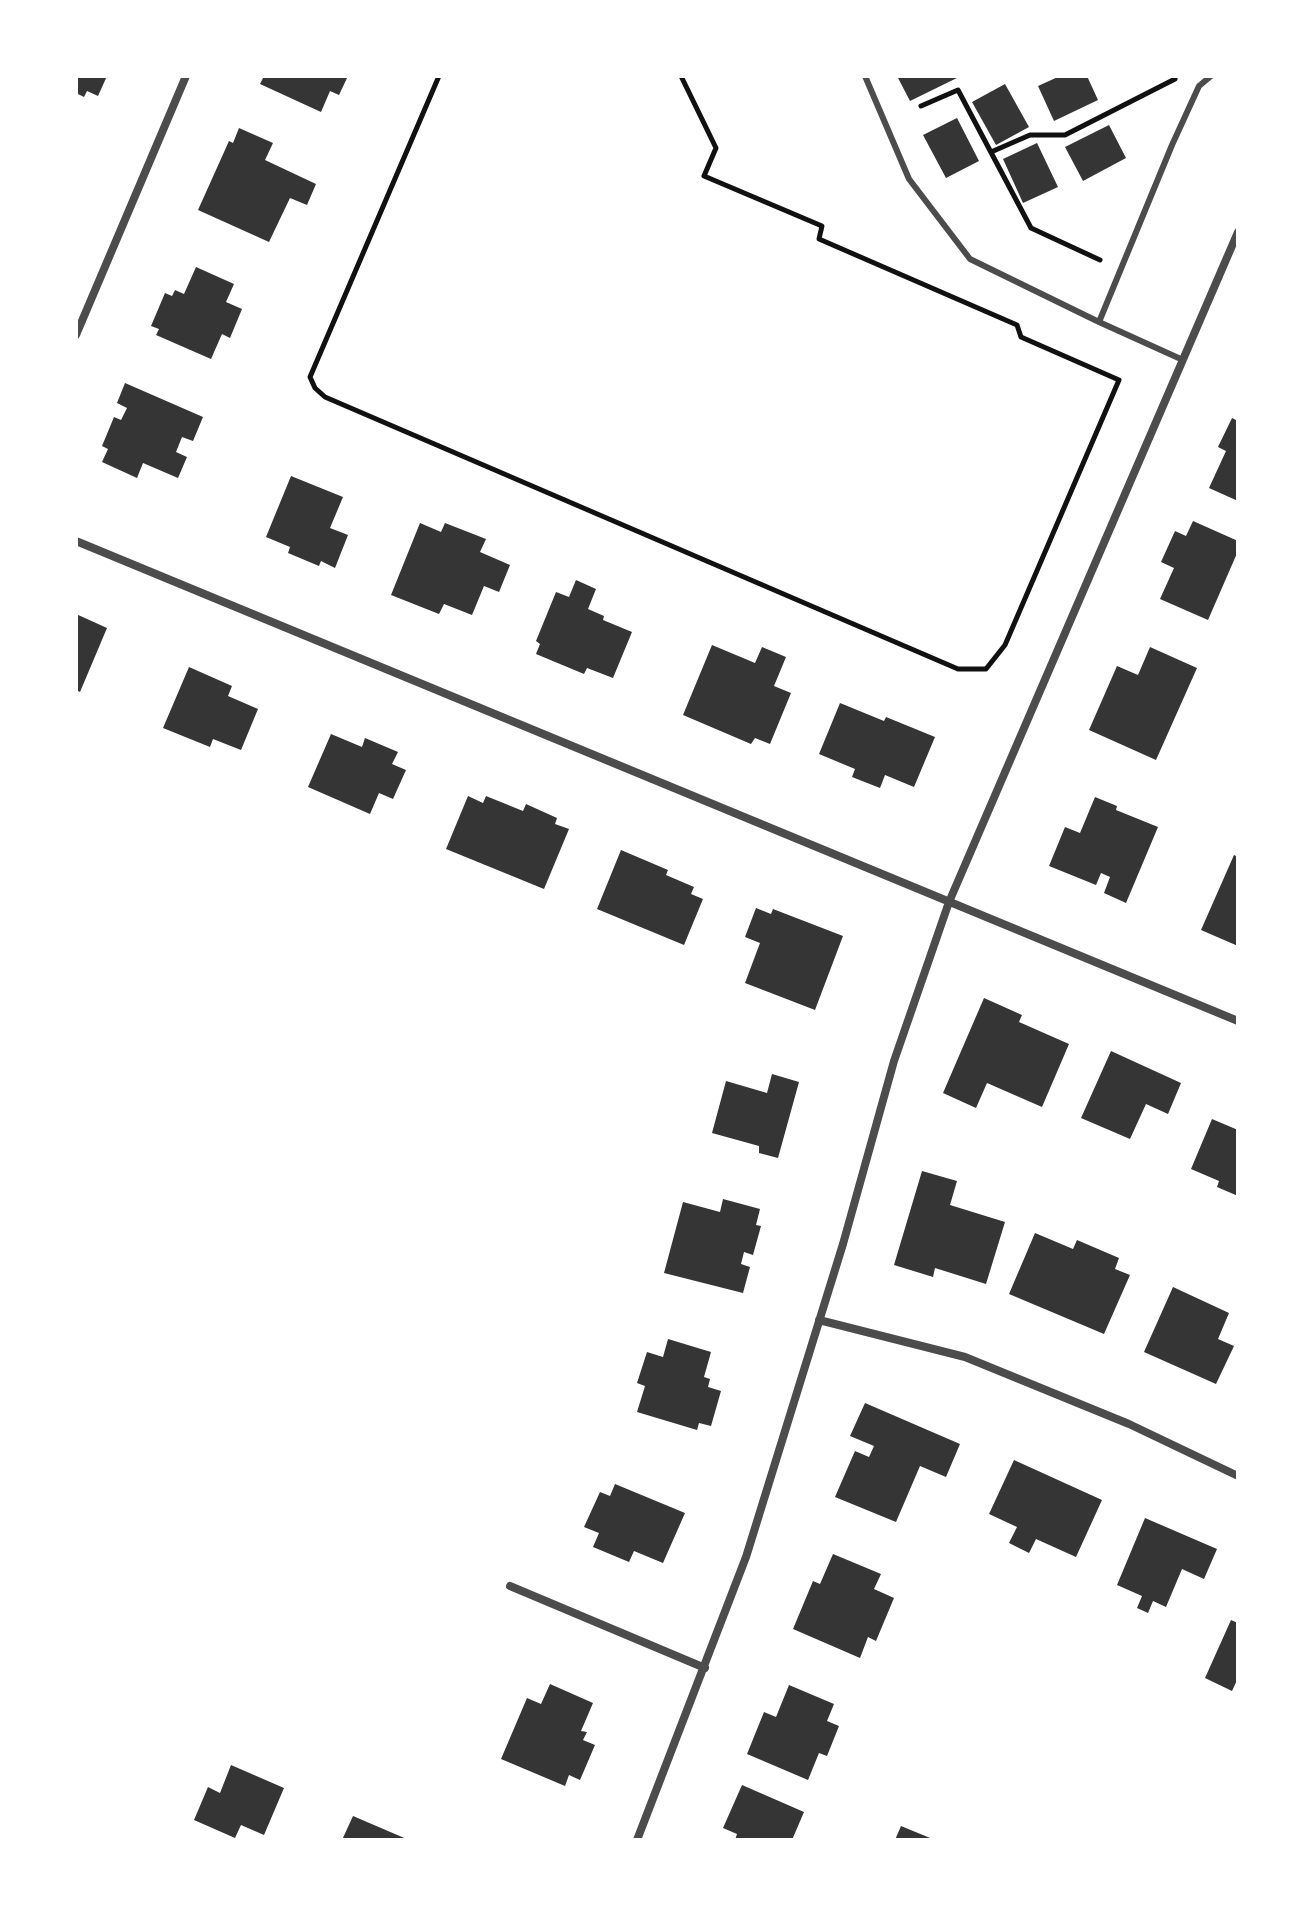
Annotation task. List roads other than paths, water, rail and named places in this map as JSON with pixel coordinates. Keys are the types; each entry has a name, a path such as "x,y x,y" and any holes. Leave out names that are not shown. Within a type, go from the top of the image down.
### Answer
{"street":[{"path":"76,335 186,76"},
{"path":"637,1840 746,1557 894,1061 949,902 1238,232"},
{"path":"76,541 1238,1021"},
{"path":"819,1320 965,1357 1129,1424 1238,1476"},
{"path":"510,1586 705,1668"}],"lane":[{"path":"865,76 909,179 970,259 1183,360"},
{"path":"1099,322 1188,109 1199,86 1211,76"}]}
